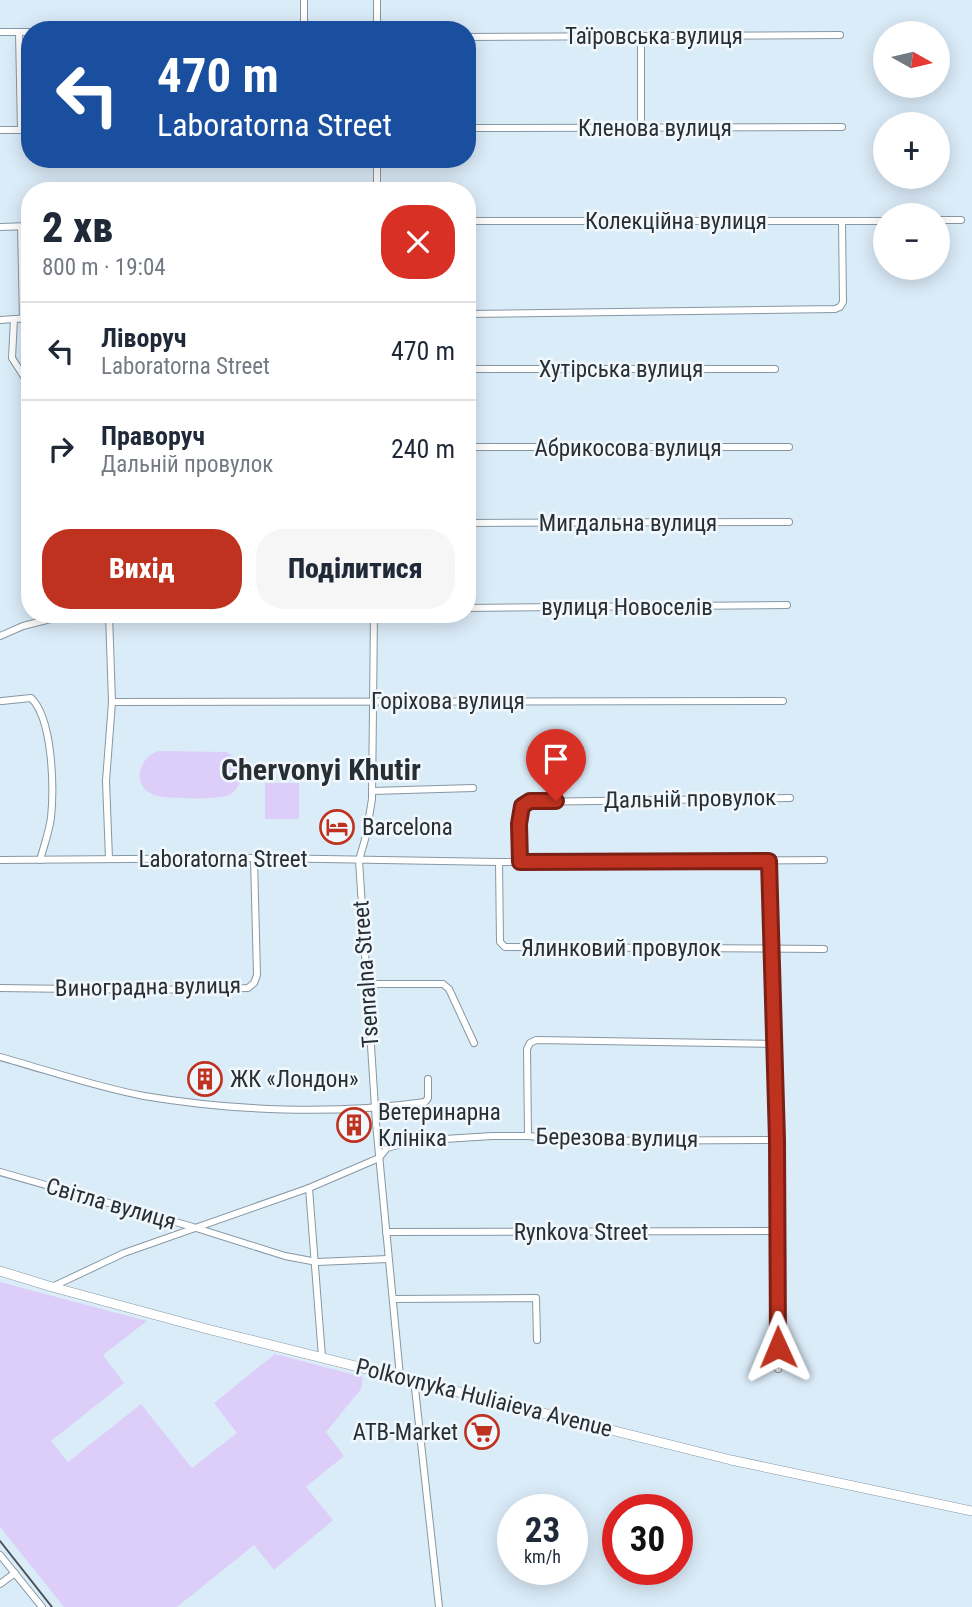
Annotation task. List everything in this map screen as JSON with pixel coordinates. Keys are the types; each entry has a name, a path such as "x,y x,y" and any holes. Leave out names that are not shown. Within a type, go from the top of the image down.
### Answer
{"main road":[{"name":"Polkovnyka Huliaieva Avenue","path":"0,1271 52,1287 731,1460 972,1511"}],"street":[{"path":"303,21 304,0"},
{"path":"377,0 377,21"},
{"path":"0,32 19,32 21,130 0,130"},
{"name":"Таїровська вулиця","path":"476,37 840,35"},
{"path":"641,36 641,129"},
{"name":"Кленова вулиця","path":"476,128 842,127"},
{"path":"950,220 961,220"},
{"name":"Колекційна вулиця","path":"476,221 873,221"},
{"path":"476,314 835,309 843,302 842,221"},
{"path":"0,227 21,227"},
{"path":"0,320 21,318"},
{"path":"14,319 12,358 21,372"},
{"name":"Хутірська вулиця","path":"476,369 775,369"},
{"name":"Абрикосова вулиця","path":"476,447 789,447"},
{"name":"Мигдальна вулиця","path":"476,523 789,522"},
{"name":"вулиця Новоселів","path":"476,608 787,605"},
{"path":"0,636 35,623"},
{"path":"109,623 112,702 106,781 109,859"},
{"name":"Tsenralna Street","path":"374,623 372,791 366,836 359,860 375,1109 400,1376"},
{"path":"2,701 31,698 46,723 51,764 51,817 40,860"},
{"name":"Горіхова вулиця","path":"112,702 783,701"},
{"path":"372,791 473,788"},
{"name":"Дальній провулок","path":"520,862 520,808 527,802 790,798"},
{"name":"Виноградна вулиця","path":"0,988 248,988 256,979 254,859"},
{"name":"Laboratorna Street","path":"0,860 824,860"},
{"path":"769,861 777,1140 778,1369"},
{"name":"Ялинковий провулок","path":"499,862 500,942 505,947 824,949"},
{"path":"366,984 443,984 449,989 474,1043"},
{"path":"528,1136 527,1049 530,1043 536,1040 773,1044"},
{"path":"0,1057 141,1095 250,1108 375,1109 425,1102 428,1098 428,1079"},
{"name":"Березова вулиця","path":"379,1158 387,1148 412,1141 468,1136 528,1136 579,1141 777,1140"},
{"name":"Світла вулиця","path":"0,1172 193,1227 309,1188 379,1158"},
{"path":"309,1188 323,1357"},
{"path":"52,1287 124,1253 193,1227 285,1256 315,1261 388,1259"},
{"name":"Rynkova Street","path":"386,1232 777,1231"},
{"path":"393,1299 536,1298 537,1339"},
{"path":"414,1379 439,1607"},
{"path":"0,1555 42,1607"},
{"path":"0,1584 15,1573"}],"shaded area":[{"path":"159,751 226,752 236,759 240,766 240,783 233,792 223,797 154,795 142,785 140,772 146,759"},
{"path":"265,783 299,783 299,819 265,819"},
{"path":"0,1282 147,1321 103,1355 124,1383 51,1441 68,1462 141,1404 192,1468 237,1433 214,1403 275,1354 363,1377 361,1389 326,1432 344,1456 306,1487 333,1520 274,1570 254,1545 177,1607 64,1607 0,1527"}],"tram line":[{"path":"0,1541 52,1607"}],"place":[{"name":"Barcelona","path":"337,827"},
{"name":"ЖК «Лондон»","path":"205,1079"},
{"name":"Ветеринарна Клініка","path":"354,1125"},
{"name":"ATB-Market","path":"482,1432"}],"district":[{"name":"Chervonyi Khutir","path":"321,769"}],"route":[{"path":"556,801 530,801 520,808 520,862 769,861 777,1140 778,1347"}]}
